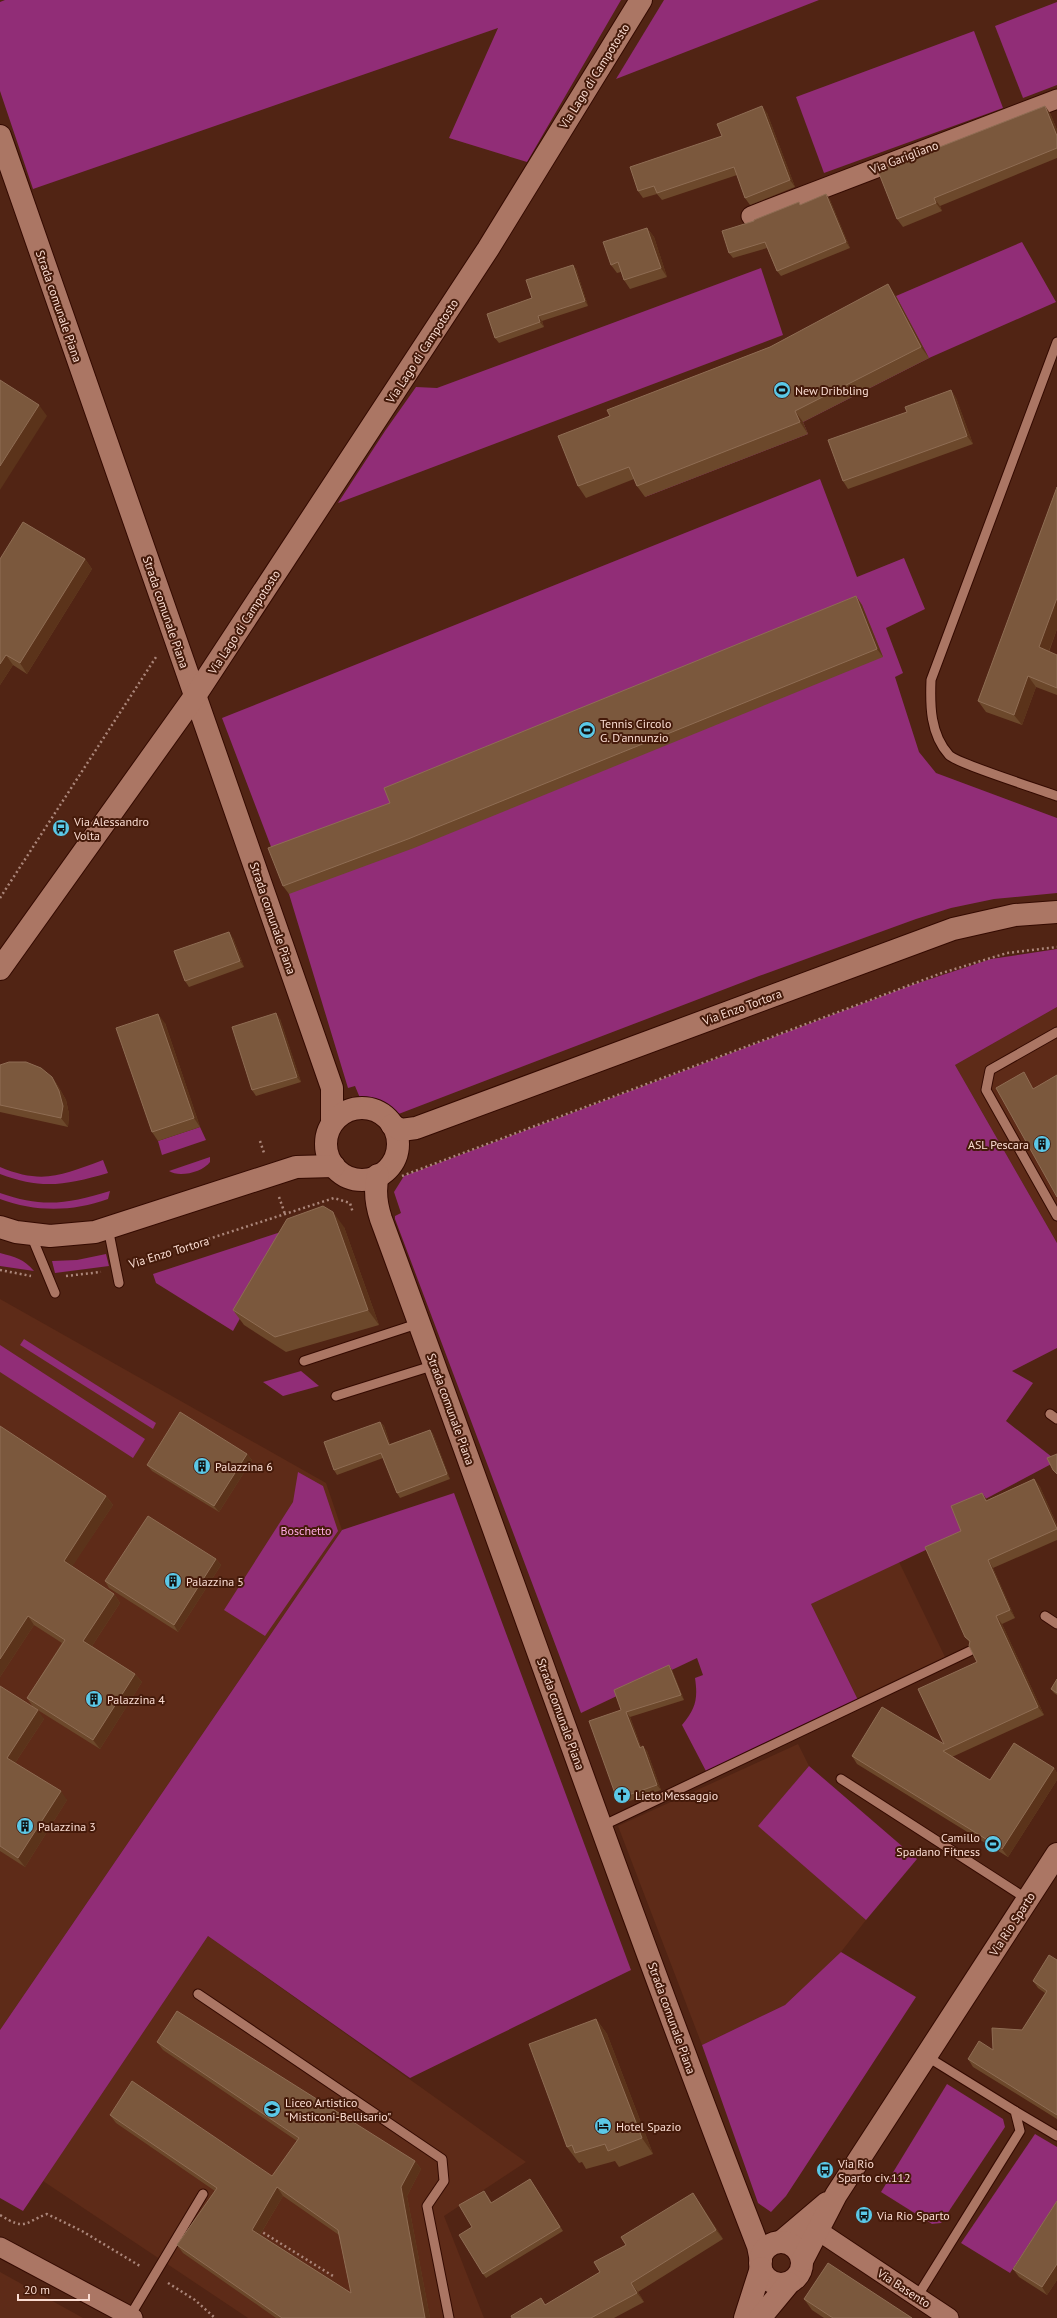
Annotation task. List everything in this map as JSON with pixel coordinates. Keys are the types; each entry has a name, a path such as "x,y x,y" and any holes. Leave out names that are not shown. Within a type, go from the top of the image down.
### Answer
{"street":[{"name":"Via Lago di Campotosto","path":"195,696 488,249 640,0"},
{"name":"Via Garigliano","path":"751,216 1057,98"},
{"name":"Strada comunale Piana","path":"0,136 332,1088 329,1132"},
{"path":"0,969 195,696"},
{"name":"Via Enzo Tortora","path":"392,1125 405,1130 432,1121 953,929 1015,915 1057,912"},
{"name":"Strada comunale Piana","path":"332,1088 344,1101 357,1108"},
{"path":"0,1227 30,1234 66,1235 108,1228 296,1167 342,1172 364,1179 378,1175 390,1165 397,1151 398,1142 392,1125 387,1119 373,1110 357,1108 339,1116 329,1132 296,1167"},
{"name":"Via Enzo Tortora","path":"397,1151 411,1134 432,1121"},
{"path":"329,1132 329,1159 342,1172"},
{"name":"Strada comunale Piana","path":"342,1172 362,1186 376,1205"},
{"name":"Strada comunale Piana","path":"378,1175 375,1193 376,1205 716,2141 749,2222 760,2236 769,2254 764,2275 775,2283 789,2283"},
{"name":"Via Rio Sparto","path":"769,2254 808,2241 836,2195 1057,1854"},
{"path":"760,2318 789,2283 799,2274 808,2241"},
{"name":"Via Basento","path":"808,2241 858,2259 949,2318"},
{"path":"0,2247 131,2317"},
{"path":"745,2318 769,2254"}],"lane":[{"path":"1057,342 931,680 930,707 936,733 949,756 1057,796"},
{"path":"1057,1032 990,1070 986,1090 1057,1216"},
{"path":"108,1228 119,1283"},
{"path":"30,1234 55,1293"},
{"path":"304,1361 420,1324"},
{"path":"336,1396 435,1365"},
{"path":"1045,1616 1057,1624"},
{"path":"602,1826 970,1651"},
{"path":"841,1779 1028,1899"},
{"path":"198,1994 442,2159 444,2181 427,2206 449,2318"},
{"path":"926,2056 1015,2112 1057,2136"},
{"path":"917,2297 1020,2130 1015,2112"},
{"path":"131,2317 154,2275 203,2194"}],"path":[{"path":"0,898 159,653 181,655"},
{"path":"399,1180 403,1175 592,1106 942,972 1007,954 1057,948"},
{"name":"Via Enzo Tortora","path":"0,1270 23,1276 47,1277 104,1272 334,1198 350,1203 354,1215"},
{"path":"0,2215 15,2224 24,2225 47,2214 82,2231 195,2300 215,2318"},
{"path":"255,2227 333,2276"}],"shaded area":[{"path":"1057,1007 1057,1243 955,1065"},
{"path":"0,1299 326,1483 342,1530 0,2030"},
{"path":"899,1562 946,1659 858,1700 811,1604"},
{"path":"798,1744 809,1766 759,1826 866,1920 837,1957 785,2005 702,2045 618,1826"},
{"name":"Liceo Artistico \"Misticoni-Bellisario\"","path":"208,1936 526,2162 444,2216 484,2318 248,2318 43,2181"},
{"path":"0,2272 83,2318 0,2318"}],"green space":[{"path":"5,0 621,0 527,162 449,138 498,28 33,189 0,91 0,2"},
{"path":"664,0 819,0 616,79"},
{"path":"1057,2 1057,85 1023,98 995,26"},
{"path":"974,31 1003,108 824,173 796,97"},
{"name":"New Dribbling","path":"1022,242 1056,302 929,358 803,422 808,434 645,497 778,358 896,296"},
{"path":"761,268 783,335 338,503 416,387 437,388"},
{"path":"820,479 857,577 904,558 925,609 886,628 903,673 895,677 919,752 936,773 1057,818 1057,893 994,899 951,908 916,919 759,976 396,1115 375,1102 360,1098 355,1086 348,1088 289,894 222,718"},
{"path":"1057,949 1057,1007 955,1065 1057,1243 1057,1348 1012,1371 1033,1383 1006,1421 1057,1461 957,1514 964,1532 811,1604 858,1700 707,1773 682,1725 695,1703 695,1678 703,1675 697,1658 581,1713 395,1219 395,1216 401,1213 394,1192 404,1176 912,985 991,959"},
{"path":"200,1127 206,1140 162,1155 158,1141"},
{"path":"210,1157 210,1162 207,1166 197,1171 179,1174 169,1171"},
{"path":"103,1160 108,1173 66,1183 42,1184 15,1179 0,1174 0,1167 28,1176 52,1176 64,1174"},
{"path":"110,1191 108,1199 81,1206 54,1209 27,1206 0,1199 0,1193 29,1201 55,1202 81,1199"},
{"path":"290,1229 233,1331 156,1283 153,1274"},
{"path":"0,1253 19,1259 34,1271 0,1266"},
{"path":"106,1254 109,1266 55,1273 52,1261 77,1260"},
{"path":"24,1339 156,1423 153,1429 20,1345"},
{"path":"0,1345 145,1439 133,1458 0,1372"},
{"path":"301,1371 319,1386 283,1396 263,1382"},
{"name":"Boschetto","path":"298,1472 323,1486 338,1531 265,1636 224,1610 293,1502"},
{"path":"454,1493 631,1970 410,2078 208,1936 23,2211 0,2198 0,2030 342,1530"},
{"path":"809,1766 917,1859 866,1920 758,1826"},
{"path":"841,1952 916,1997 786,2196 771,2212 758,2203 702,2045 785,2005"},
{"path":"947,2084 1003,2119 1005,2127 941,2223 932,2224 881,2192"},
{"path":"1035,2134 1057,2147 1057,2203 1010,2273 961,2243"}],"building":[{"path":"762,106 790,180 745,198 734,167 657,193 654,186 638,191 630,167 722,136 717,124"},
{"path":"1045,106 1057,136 1057,148 934,198 936,203 897,219 878,171"},
{"path":"826,194 846,242 777,271 765,242 729,253 722,231 754,221 799,202 800,205"},
{"path":"647,228 661,268 624,280 618,262 611,265 603,242"},
{"path":"573,265 585,301 538,316 540,322 495,338 487,314 532,298 526,280"},
{"path":"888,284 921,347 795,411 800,422 637,486 629,467 578,486 558,436 610,416 607,410 770,347"},
{"path":"0,380 39,405 0,466"},
{"path":"951,390 967,436 843,481 828,440 907,412 905,407"},
{"path":"1057,487 1057,598 1039,647 1057,655 1057,688 1028,676 1014,715 978,701"},
{"path":"23,522 85,559 20,663 6,655 0,664 0,559"},
{"path":"856,596 877,649 408,839 283,886 268,848 390,803 384,788"},
{"path":"229,932 240,961 185,981 174,951"},
{"path":"276,1013 297,1077 252,1090 232,1027"},
{"path":"158,1014 194,1118 152,1132 116,1028"},
{"path":"9,1062 26,1062 41,1068 52,1077 59,1091 63,1106 61,1118 0,1105 0,1065"},
{"name":"ASL Pescara","path":"1024,1072 1033,1089 1057,1075 1057,1197 996,1088"},
{"path":"323,1206 333,1212 368,1310 275,1337 233,1310 287,1219"},
{"name":"Palazzina 6","path":"180,1412 247,1454 214,1506 147,1465"},
{"path":"380,1422 389,1445 430,1430 447,1474 397,1493 381,1453 334,1470 324,1442"},
{"path":"0,1426 106,1496 64,1561 114,1594 83,1641 135,1674 93,1740 27,1698 65,1640 28,1616 0,1659"},
{"path":"1057,1454 1057,1474 1053,1470 1047,1458"},
{"path":"1034,1479 1057,1529 988,1560 1010,1610 996,1616 1038,1707 943,1751 990,1780 1014,1743 1054,1768 1002,1849 852,1756 882,1707 944,1744 918,1689 977,1662 969,1646 970,1641 965,1637 925,1547 961,1531 951,1506 982,1493 986,1501"},
{"name":"Palazzina 5","path":"148,1516 216,1559 174,1625 105,1581"},
{"path":"669,1665 681,1695 626,1712 640,1748 643,1746 657,1785 617,1799 589,1721 621,1710 614,1690"},
{"path":"1057,1679 1057,1693 1051,1689"},
{"name":"Palazzina 3","path":"0,1686 38,1710 7,1758 61,1791 18,1858 0,1846"},
{"path":"1049,1955 1057,1960 1057,2115 968,2059 979,2041 993,2050 992,2028 1022,2030 1047,1991 1033,1981"},
{"path":"177,2011 415,2161 401,2187 425,2318 282,2318 177,2245 217,2188 110,2115 132,2081 272,2176 299,2138 157,2042","holes":["277,2187 338,2230 351,2293 252,2230"]},
{"name":"Hotel Spazio","path":"596,2019 642,2138 608,2151 605,2144 575,2153 572,2145 567,2147 529,2044"},
{"path":"530,2179 560,2227 483,2274 459,2235 472,2227 459,2205 484,2191 491,2203"},
{"path":"693,2193 716,2230 631,2283 637,2293 591,2318 512,2318 511,2316 541,2298 545,2305 600,2272 594,2262 626,2245 621,2237"},
{"path":"1057,2201 1057,2264 1042,2287 1013,2269"},
{"path":"828,2263 912,2318 833,2318 804,2299"}],"place":[{"name":"New Dribbling","path":"782,390"},
{"name":"Tennis Circolo G. D'annunzio","path":"587,730"},
{"name":"Via Alessandro Volta","path":"61,828"},
{"name":"ASL Pescara","path":"1042,1144"},
{"name":"Palazzina 6","path":"202,1466"},
{"name":"Palazzina 5","path":"173,1581"},
{"name":"Palazzina 4","path":"94,1699"},
{"name":"Lieto Messaggio","path":"622,1795"},
{"name":"Palazzina 3","path":"25,1826"},
{"name":"Camillo Spadano Fitness","path":"993,1844"},
{"name":"Liceo Artistico \"Misticoni-Bellisario\"","path":"272,2109"},
{"name":"Hotel Spazio","path":"603,2126"},
{"name":"Via Rio Sparto civ.112","path":"825,2170"},
{"name":"Via Rio Sparto","path":"864,2215"}]}
